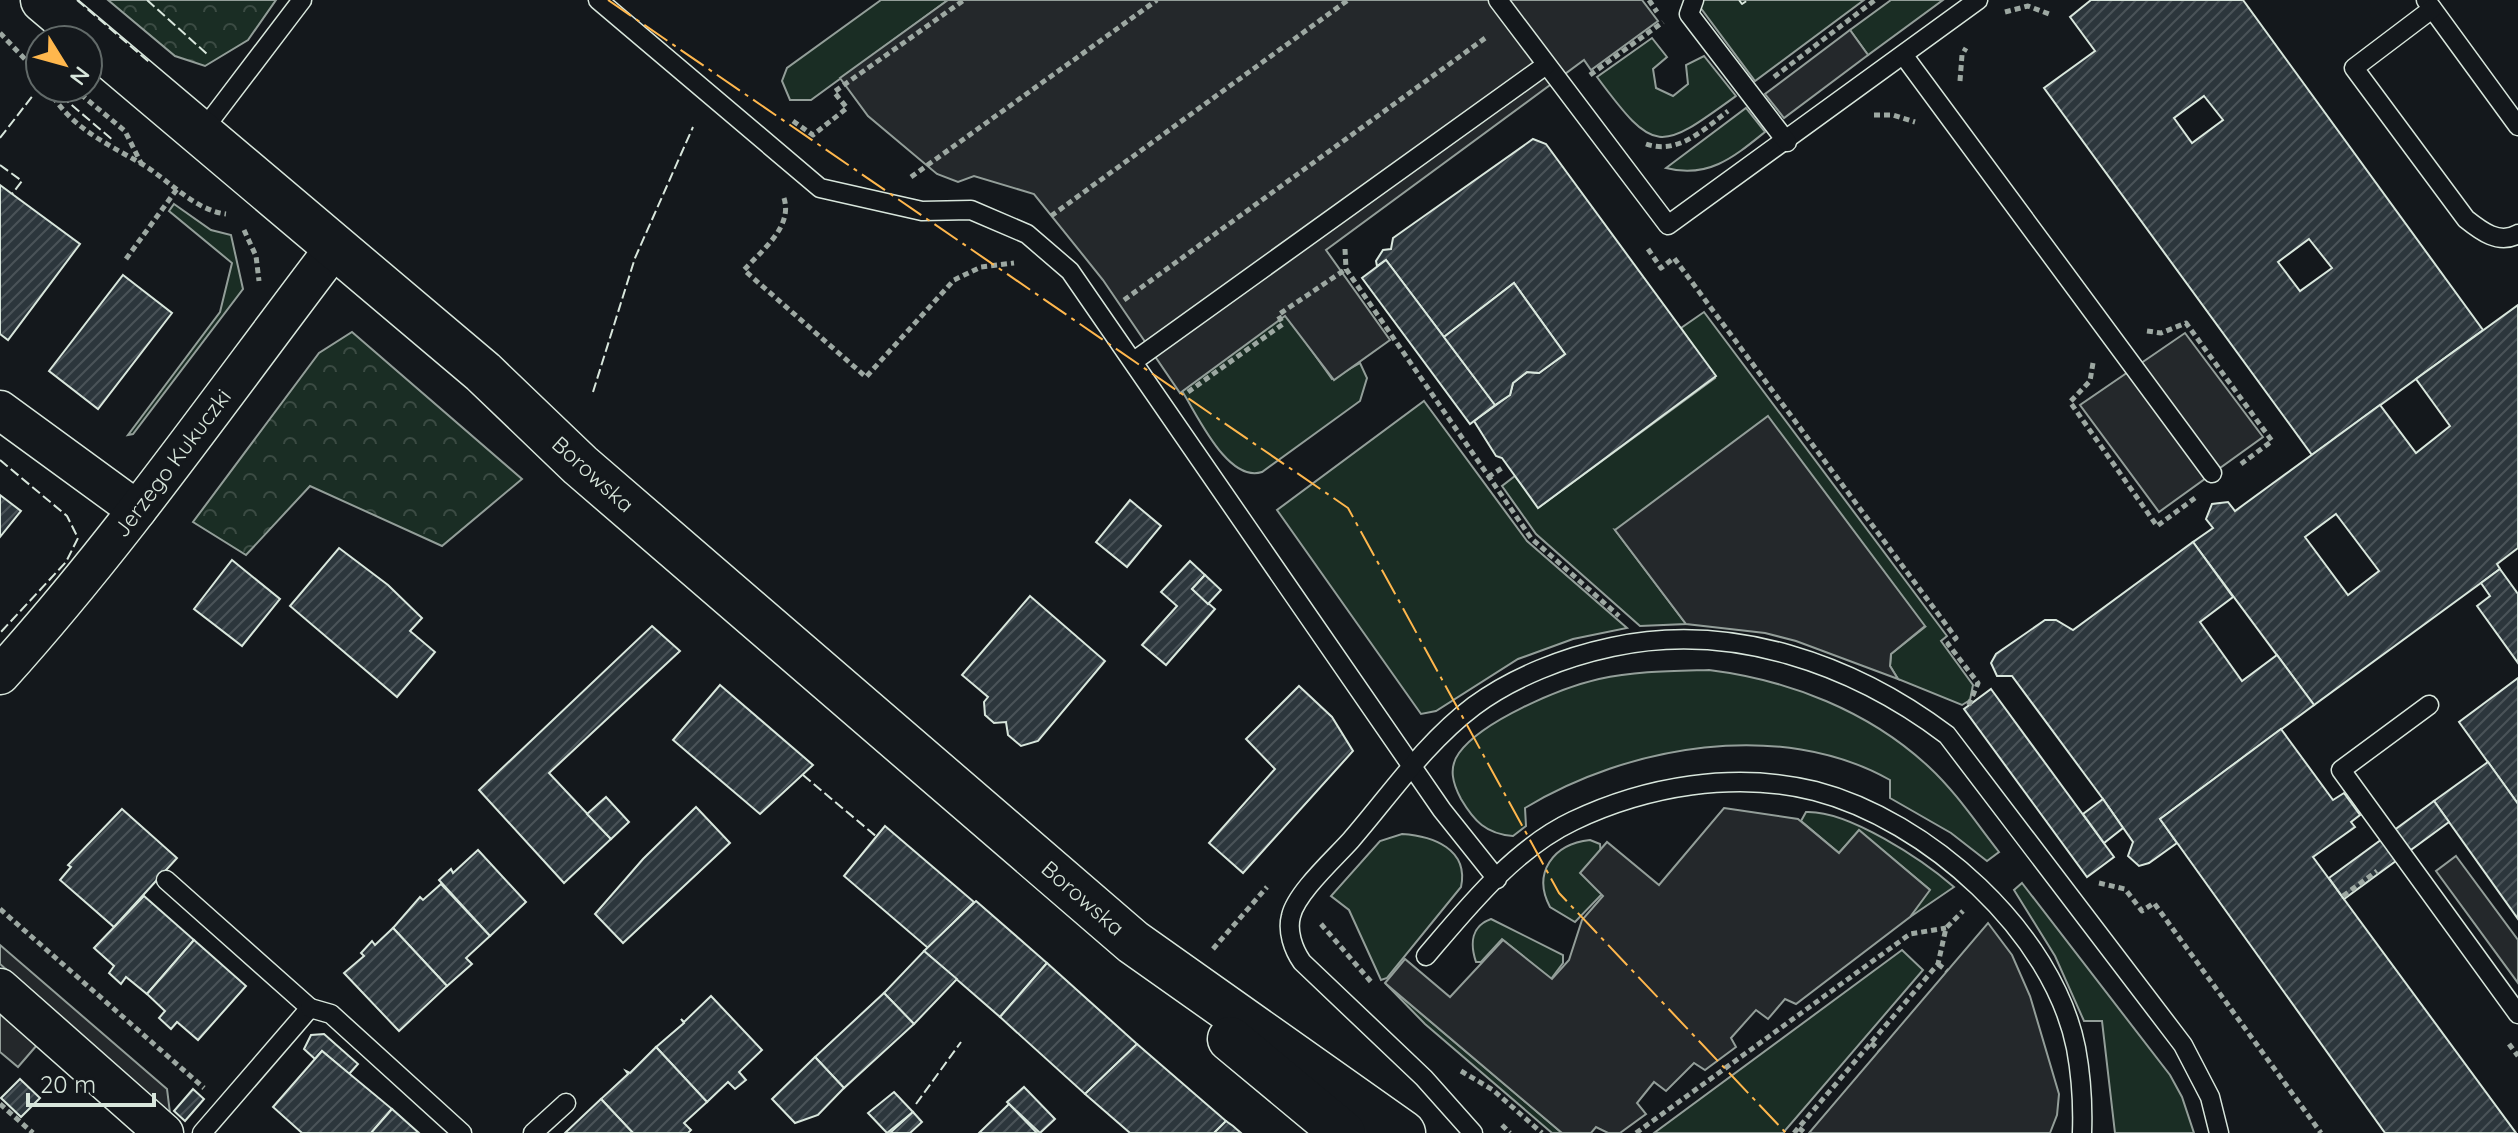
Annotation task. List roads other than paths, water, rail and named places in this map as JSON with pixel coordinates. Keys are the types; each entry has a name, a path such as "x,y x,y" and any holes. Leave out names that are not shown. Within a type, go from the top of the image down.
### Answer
{"street":[{"name":"Borowska","path":"43,0 483,372 580,465 1142,950 1403,1133"},
{"name":"Jerzego Kukuczki","path":"0,675 137,510 336,246"},
{"path":"0,410 137,510"},
{"name":"Borowska","path":"1142,950 1165,981 1343,1133"},
{"path":"0,988 164,1133"}],"lane":[{"path":"200,134 302,0"},
{"path":"598,0 820,188 922,211 971,210 1027,234 1070,271 1414,764 1442,810 1497,879"},
{"path":"1498,0 1668,225 1787,142 1978,0"},
{"path":"1694,0 1689,14 1787,142"},
{"path":"2518,126 2429,5 2354,68 2466,219 2486,235 2511,238 2518,234"},
{"path":"1904,56 2209,482"},
{"path":"1134,361 1546,65"},
{"path":"1473,1133 1424,1078 1302,962 1292,941 1291,916 1296,905 1414,764 1473,707 1536,671 1611,647 1652,641 1748,643 1796,657 1873,687 1909,706 1947,735 2183,1045 2210,1097 2219,1133"},
{"path":"2429,705 2341,770 2518,1014"},
{"path":"1426,956 1497,879 1542,840 1571,822 1668,789 1732,783 1813,791 1847,801 1915,835 1983,891 2021,936 2059,998 2076,1048 2082,1133"},
{"path":"166,880 310,1008 331,1014 462,1133"},
{"path":"202,1133 310,1008"},
{"path":"533,1133 566,1103"}]}
